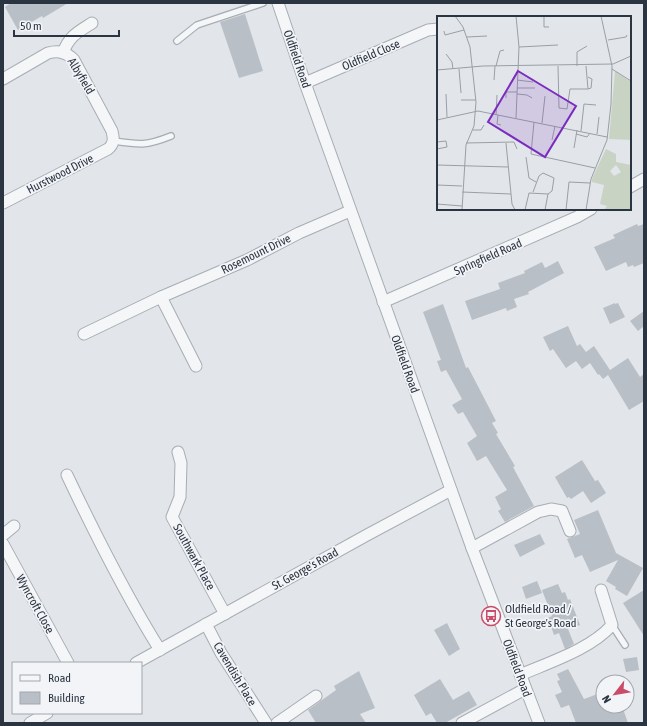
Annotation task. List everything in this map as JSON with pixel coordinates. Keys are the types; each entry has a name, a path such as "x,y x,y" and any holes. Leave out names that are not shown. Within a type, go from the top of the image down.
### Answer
{"street":[{"name":"Oldfield Road","path":"278,3 350,211 472,548 539,723"},
{"path":"63,53 66,43 92,23"},
{"name":"Oldfield Close","path":"305,83 428,30 437,29"},
{"name":"Albyfield","path":"3,79 48,53 54,51 68,54 74,60 112,131 114,141"},
{"name":"Hurstwood Drive","path":"3,203 108,149 112,146 114,141"},
{"path":"631,186 644,179"},
{"name":"Springfield Road","path":"383,302 577,217 589,210"},
{"name":"Rosemount Drive","path":"84,334 161,297 247,260 299,233 350,211"},
{"path":"161,297 196,366"},
{"name":"Southwark Place","path":"178,452 181,463 180,497 172,517 225,614"},
{"path":"67,475 105,551 145,626 160,650"},
{"name":"St. George's Road","path":"138,662 451,490"},
{"path":"472,548 538,512 551,509 562,511 570,531"},
{"path":"3,535 14,526"},
{"name":"Wyncroft Close","path":"3,544 67,662"},
{"path":"520,675 590,644 612,625 601,590"},
{"name":"Cavendish Place","path":"206,624 221,653 266,723"},
{"path":"462,723 526,689"},
{"path":"277,723 316,696"},
{"path":"30,723 45,714"}],"lane":[{"path":"177,42 196,25 263,3"},
{"path":"114,141 136,145 151,144 171,136"},
{"path":"612,625 625,645"}],"building":[{"path":"11,3 68,3 43,18 42,16 18,30 5,7"},
{"path":"245,14 263,71 239,78 220,22"},
{"path":"637,224 638,226 644,224 644,263 634,267 633,265 628,267 626,262 606,271 594,247 615,238 613,235"},
{"path":"558,261 564,273 528,292 529,294 514,299 517,307 507,311 506,308 472,320 465,301 500,289 498,283 525,273 524,271 542,262 545,268"},
{"path":"618,303 625,317 610,324 603,308"},
{"path":"443,304 466,368 468,367 496,421 492,423 498,433 496,434 515,466 513,467 534,506 505,522 498,511 501,509 495,497 507,490 486,456 477,461 467,443 477,436 463,412 458,414 452,405 462,399 446,370 441,372 437,361 441,360 423,312"},
{"path":"644,311 644,326 638,331 630,321"},
{"path":"568,326 577,346 580,344 586,352 594,346 610,370 628,358 640,377 644,374 644,401 629,410 608,375 603,379 599,374 598,375 590,363 582,369 576,361 566,368 553,349 550,351 543,337"},
{"path":"582,460 595,481 598,480 606,493 591,503 583,491 571,499 569,497 567,498 555,477"},
{"path":"598,510 616,553 643,568 627,596 615,589 616,587 606,581 618,560 590,572 582,555 575,558 567,539 580,534 574,520"},
{"path":"540,534 545,544 520,557 514,545"},
{"path":"537,581 542,593 526,599 522,587"},
{"path":"558,584 562,593 565,592 568,600 570,599 580,625 568,629 574,644 565,649 559,633 554,635 548,618 552,616 542,590"},
{"path":"644,590 644,636 623,603"},
{"path":"447,623 460,649 449,656 434,630"},
{"path":"637,657 639,670 626,672 623,659"},
{"path":"568,669 584,699 595,695 595,714 625,714 628,723 576,723 569,705 561,708 555,695 562,692 557,681 560,680 557,674"},
{"path":"359,671 375,708 360,714 366,723 316,723 308,710 336,690 334,686"},
{"path":"440,679 453,700 469,691 477,705 445,723 437,723 431,713 426,716 414,695"}],"place":[{"name":"Oldfield Road / St George's Road","path":"491,616"}]}
